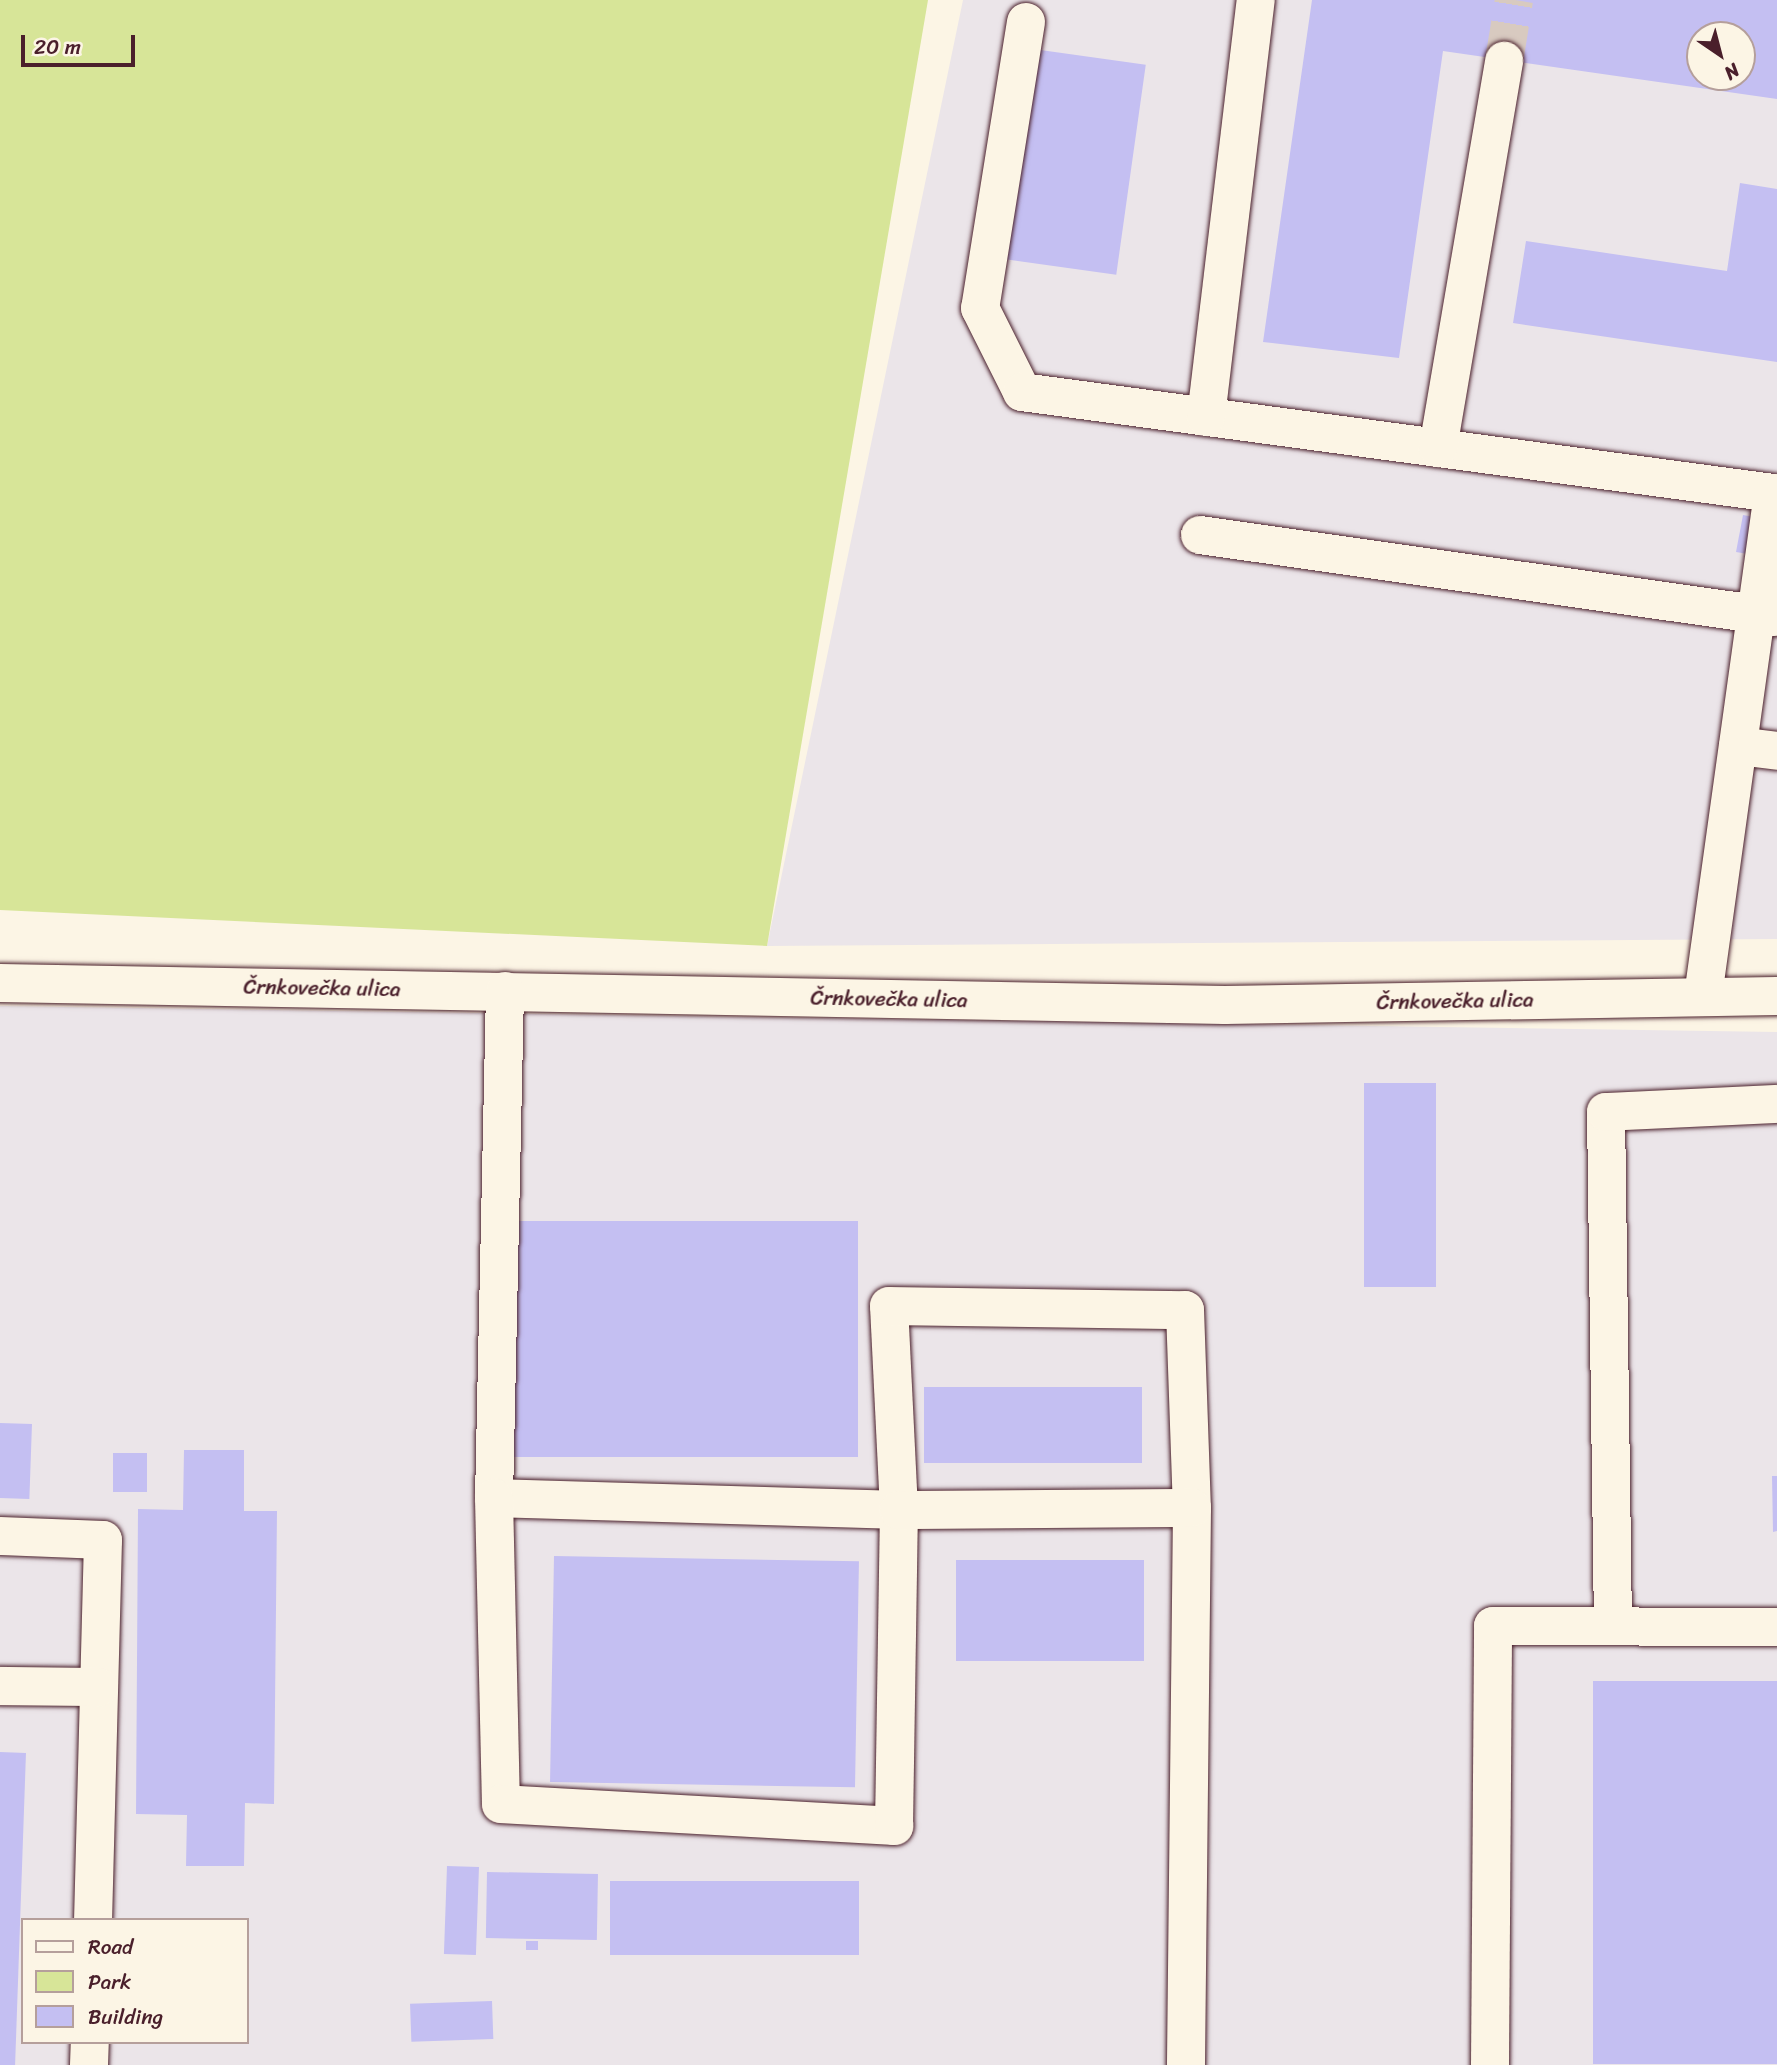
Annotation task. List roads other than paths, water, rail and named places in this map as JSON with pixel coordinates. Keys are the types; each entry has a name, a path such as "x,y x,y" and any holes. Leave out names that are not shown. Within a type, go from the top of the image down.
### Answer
{"street":[{"path":"1206,416 1256,0"},
{"path":"1026,22 980,308 1022,392 1775,493 1766,616 1738,746 1703,996"},
{"path":"1438,448 1504,61"},
{"path":"1200,535 1766,616"},
{"path":"1738,746 1777,751"},
{"name":"Črnkovečka ulica","path":"0,983 1225,1005 1777,996"},
{"path":"505,991 494,1498 500,1804 894,1826 899,1510 889,1306 1185,1310 1192,1507 1186,2065"},
{"path":"1613,1626 1606,1112 1777,1104"},
{"path":"494,1498 899,1510 1192,1507"},
{"path":"0,1536 103,1540 93,1918"},
{"path":"1490,2065 1493,1626 1777,1627"},
{"path":"0,1686 99,1687"},
{"path":"89,2065 90,2044"}],"tunnel":[{"path":"1504,61 1514,0"}]}
